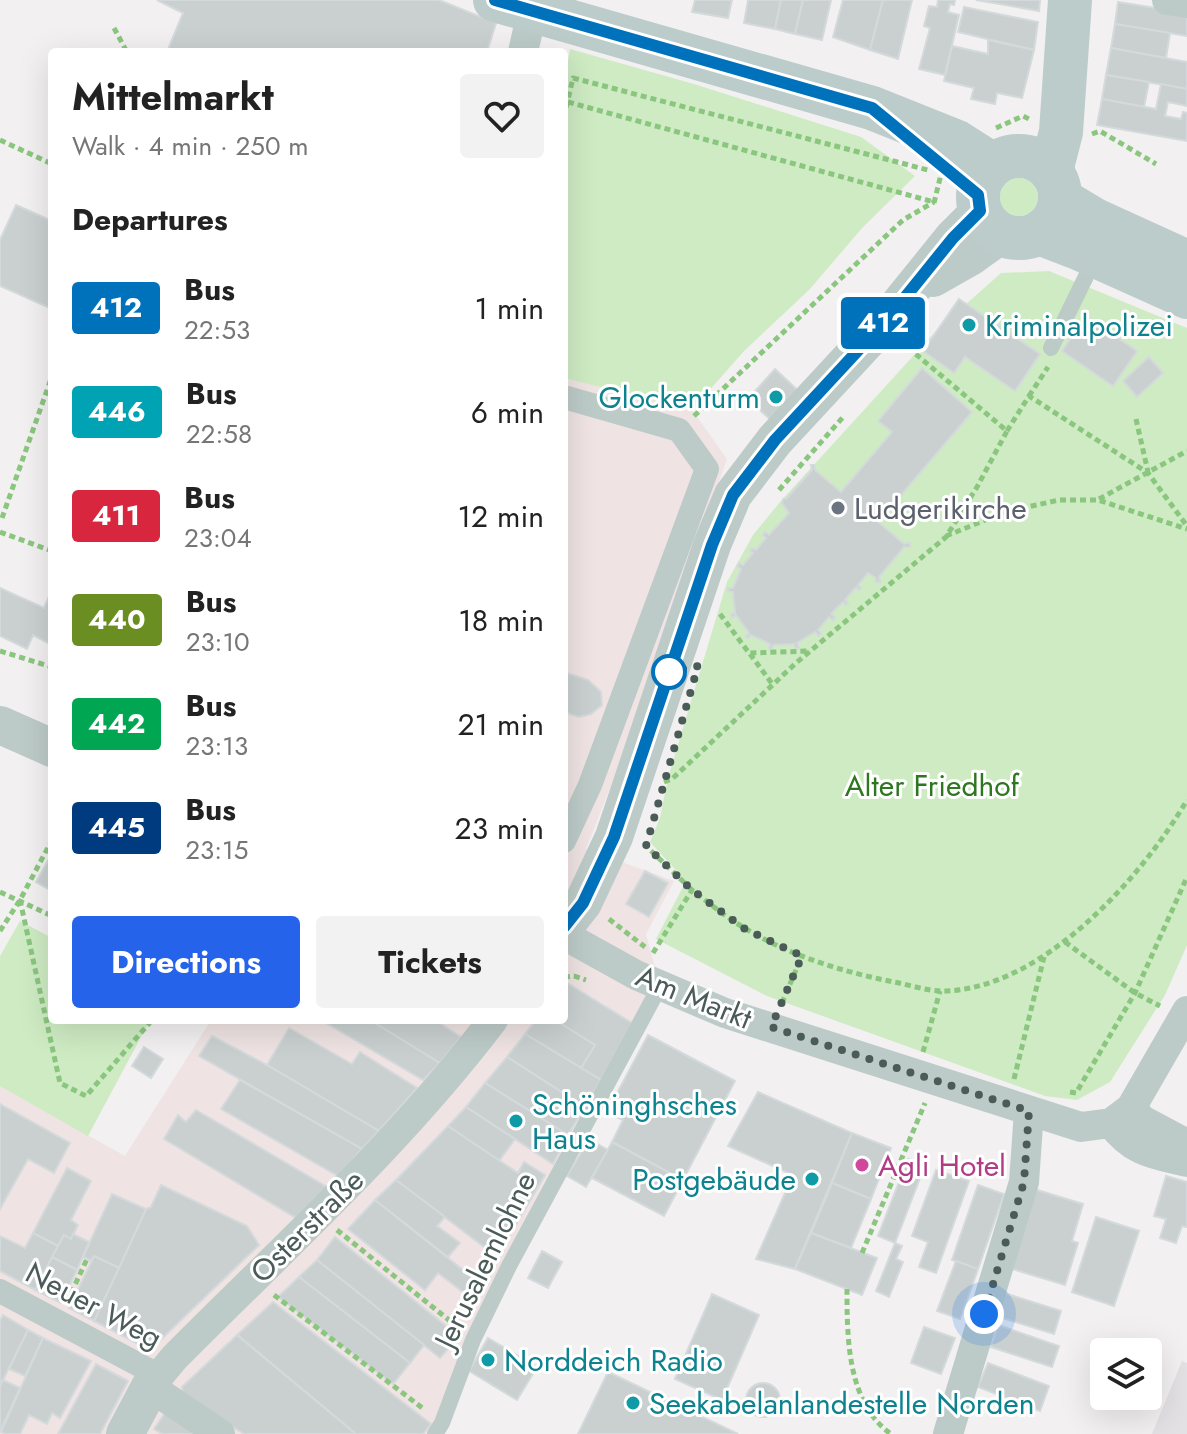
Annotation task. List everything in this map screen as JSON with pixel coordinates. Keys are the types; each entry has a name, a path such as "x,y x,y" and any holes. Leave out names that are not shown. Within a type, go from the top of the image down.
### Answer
{"main road":[{"path":"1000,177 1061,132 1070,0"},
{"path":"517,21 872,108 1000,177 1187,262"},
{"path":"1000,177 1097,256 1187,297"}],"street":[{"path":"1167,0 1187,3"},
{"path":"574,915 614,837 712,545 733,495 775,440 913,289 1000,177"},
{"path":"568,398 679,430 707,469 590,785 568,832"},
{"path":"0,725 48,746"},
{"name":"Am Markt","path":"568,936 664,972 725,1013 771,1027 928,1063 1011,1091 1070,1125 1098,1127 1128,1117"},
{"path":"1185,1014 1128,1117 1124,1140 1147,1153 1187,1162"},
{"name":"Osterstraße","path":"125,1434 154,1381 319,1215 426,1101 490,1024"},
{"path":"1011,1091 1024,1182"},
{"path":"1128,1117 1187,1144"},
{"path":"948,1434 1024,1182 1070,1125"},
{"name":"Neuer Weg","path":"0,1291 154,1381"},
{"path":"154,1381 220,1434"}],"lane":[{"path":"1052,354 1097,256"},
{"name":"Jerusalemlohne","path":"439,1429 473,1340 509,1266 664,972"}],"path":[{"path":"114,28 125,48"},
{"path":"573,78 1000,177 568,102 573,78"},
{"path":"1090,135 1100,131 1156,164"},
{"path":"0,140 48,162"},
{"path":"679,430 903,220 1000,177"},
{"path":"911,334 905,346 1007,431"},
{"path":"946,537 1052,354"},
{"path":"1,519 48,387"},
{"path":"1029,396 1148,473 1187,528"},
{"path":"773,497 844,416"},
{"path":"1136,419 1148,473"},
{"path":"1098,500 1187,451"},
{"path":"663,782 672,779 811,651 946,537 1005,512 1059,500 1098,500 1187,528"},
{"path":"0,532 48,550"},
{"path":"711,622 715,608 773,685"},
{"path":"0,651 48,666"},
{"path":"749,653 811,651"},
{"path":"660,795 668,767"},
{"path":"649,833 646,846 692,890 745,929 802,956 870,977 940,991 993,981 1045,956 1065,942 1128,883 1187,800"},
{"path":"1180,812 1187,816"},
{"path":"0,931 48,848"},
{"path":"1060,1090 1076,1093 1135,993 1187,877"},
{"path":"653,953 692,890"},
{"path":"0,892 48,914"},
{"path":"20,900 60,1083 86,1096 149,1024"},
{"path":"574,915 611,920 653,953 664,972"},
{"path":"1065,942 1135,993 1185,1014"},
{"path":"771,1027 802,956"},
{"path":"1011,1091 1045,956"},
{"path":"862,1253 928,1063 940,991"},
{"path":"910,1043 928,1063"},
{"path":"319,1215 473,1340"},
{"path":"65,1305 87,1259"},
{"path":"253,1279 439,1429"},
{"path":"847,1289 847,1343 860,1391 879,1426 891,1434"}],"shaded area":[{"path":"568,379 692,410 727,459 628,742 586,849 674,881 646,934 660,986 473,1340 435,1434 0,1434 0,1086 125,1156 208,1024 568,1024"},
{"path":"1182,1361 1187,1363 1187,1434 1152,1434"}],"green space":[{"path":"570,49 861,137 915,176 863,227 809,290 744,351 692,410 568,379"},
{"path":"1019,178 1032,184 1038,197 1032,210 1019,216 1006,210 1000,197 1006,184"},
{"name":"Alter Friedhof","path":"1049,271 1187,328 1187,945 1165,995 1110,1082 1077,1100 1045,1096 767,996 656,939 686,881 650,842 660,818 668,778 727,582 753,535 936,331 1001,273"},
{"path":"20,921 48,936 48,1024 148,1024 88,1136 0,1086 0,956"}],"building":[{"path":"157,0 439,0 496,23 488,48 169,48 183,13"},
{"path":"695,0 732,0 728,18 692,12"},
{"path":"748,0 781,0 775,29 744,23"},
{"path":"781,0 803,0 795,34 775,29"},
{"path":"803,0 831,0 822,40 795,34"},
{"path":"843,0 883,0 870,50 833,37"},
{"path":"883,0 912,0 898,59 870,50"},
{"path":"938,0 955,0 948,12 959,15 945,75 919,69 930,28 924,26 929,6 937,7"},
{"path":"976,0 1040,0 1039,11"},
{"path":"1118,2 1187,13 1187,36 1115,24"},
{"path":"964,7 1038,22 1034,50 958,32"},
{"path":"1115,24 1170,33 1166,58 1111,48"},
{"path":"988,40 1034,50 1022,98 997,93 995,104 971,99 974,88 944,81 952,46 988,54"},
{"path":"1111,48 1187,62 1187,89 1106,75"},
{"path":"1106,75 1149,82 1144,107 1102,99"},
{"path":"1161,84 1187,89 1187,106 1168,102 1165,116 1181,119 1183,112 1187,113 1187,141 1097,125 1102,99 1156,109"},
{"path":"16,205 48,219 48,307 0,286 0,240"},
{"name":"Kriminalpolizei","path":"959,299 1040,354 1015,391 965,357 954,373 923,351"},
{"path":"1086,316 1137,351 1113,386 1062,351"},
{"path":"1149,357 1163,373 1137,397 1123,381"},
{"name":"Ludgerikirche","path":"922,368 972,412 878,522 904,544 910,543 910,547 904,547 879,577 880,582 868,573 858,585 861,588 856,587 845,600 848,603 843,602 831,614 835,617 833,620 829,617 818,630 821,633 819,636 815,632 797,643 799,648 796,649 794,644 773,645 772,650 769,649 770,644 751,635 746,637 749,633 736,615 732,618 731,614 735,613 733,592 728,591 728,588 733,588 741,569 737,566 739,563 743,565 753,553 750,550 756,550 766,538 763,535 765,532 769,535 789,513 782,503 783,499 812,470 811,465 841,492 892,432 878,421"},
{"name":"Glockenturm","path":"775,369 803,395 776,425 748,399"},
{"path":"0,588 44,608 48,599 48,643 33,635 27,649 0,636"},
{"path":"568,673 588,680 601,692 602,705 591,714 579,717 568,713"},
{"path":"48,860 48,889 36,882"},
{"path":"645,871 668,883 649,917 626,904"},
{"path":"568,983 632,1023 601,1080 581,1068 595,1045 561,1024 568,1024"},
{"path":"328,1024 377,1024 440,1063 423,1080"},
{"path":"377,1024 441,1024 461,1037 440,1063"},
{"path":"533,1024 561,1024 595,1045 581,1068 525,1034"},
{"path":"289,1028 352,1064 360,1052 417,1088 379,1131 267,1065"},
{"path":"525,1034 601,1080 585,1107 507,1057"},
{"path":"648,1035 735,1081 683,1180 612,1142 623,1120 607,1112"},
{"path":"212,1036 379,1131 362,1149 199,1056"},
{"path":"144,1047 163,1059 151,1078 132,1066"},
{"path":"507,1057 585,1107 568,1135 485,1083"},
{"path":"240,1080 362,1149 338,1176 221,1109"},
{"name":"Schöninghsches Haus","path":"485,1083 568,1135 553,1164 466,1107"},
{"name":"Postgebäude","path":"758,1092 852,1133 795,1269 756,1259 793,1175 728,1146"},
{"path":"0,1104 70,1143 54,1173 28,1159 0,1209"},
{"path":"466,1107 515,1139 499,1161 448,1126"},
{"path":"196,1110 327,1187 296,1218 164,1139 178,1115 186,1122"},
{"path":"448,1126 518,1173 524,1162 545,1175 497,1257 396,1180"},
{"name":"Agli Hotel","path":"852,1133 891,1148 871,1199 832,1183"},
{"path":"589,1139 608,1150 586,1187 567,1176"},
{"path":"612,1142 683,1180 664,1216 592,1178"},
{"path":"908,1159 925,1165 895,1243 878,1236"},
{"path":"67,1168 91,1181 71,1220 78,1225 71,1239 64,1235 58,1246 33,1233"},
{"path":"936,1170 969,1181 936,1273 919,1267 928,1242 912,1236"},
{"path":"1166,1176 1187,1182 1187,1227 1182,1226 1176,1243 1160,1238 1166,1219 1154,1216"},
{"path":"396,1180 445,1217 437,1226 460,1243 448,1257 375,1200"},
{"path":"832,1183 871,1199 851,1248 811,1233"},
{"path":"161,1185 247,1226 259,1245 150,1350 94,1321 146,1209 151,1207"},
{"path":"978,1185 1004,1194 978,1269 952,1260"},
{"path":"1034,1189 1083,1204 1072,1241 1078,1243 1065,1285 1009,1268"},
{"path":"112,1194 146,1209 119,1268 94,1256 91,1261 83,1257"},
{"path":"375,1200 482,1285 472,1299 438,1273 425,1290 348,1229"},
{"path":"1096,1217 1139,1231 1114,1306 1072,1292"},
{"path":"33,1233 58,1246 35,1290 0,1271 0,1236 25,1248"},
{"path":"811,1233 877,1258 862,1295 795,1269"},
{"path":"73,1234 89,1242 77,1270 52,1257 64,1235 71,1239"},
{"path":"335,1237 451,1330 441,1342 449,1348 440,1358 317,1260"},
{"path":"895,1243 902,1246 896,1259 903,1262 889,1297 876,1291"},
{"path":"542,1251 562,1262 548,1288 528,1278"},
{"path":"94,1256 119,1268 94,1321 69,1308"},
{"path":"52,1257 77,1270 61,1303 35,1290"},
{"path":"317,1260 424,1345 410,1363 299,1277"},
{"path":"956,1261 978,1269 960,1319 937,1311"},
{"path":"299,1277 410,1363 393,1384 278,1297"},
{"path":"1004,1293 1061,1311 1054,1334 996,1316"},
{"path":"712,1294 759,1315 722,1400 675,1379"},
{"path":"273,1302 431,1424 423,1434 356,1434 237,1335"},
{"path":"3,1315 28,1330 0,1386 0,1321"},
{"path":"998,1325 1059,1346 1052,1367 991,1347"},
{"path":"924,1327 955,1338 941,1374 911,1363"},
{"path":"28,1330 43,1338 25,1376 9,1369"},
{"path":"237,1335 356,1434 244,1434 183,1395 182,1387"},
{"path":"43,1338 91,1361 60,1418 52,1413 47,1424 29,1415 20,1434 5,1434 1,1432"},
{"path":"488,1338 537,1367 517,1400 469,1371"},
{"path":"988,1363 1049,1386 1040,1411 978,1387"},
{"path":"96,1364 128,1381 100,1434 58,1434"},
{"name":"Seekabelanlandestelle Norden","path":"608,1372 738,1434 578,1434"},
{"path":"3,1380 20,1388 0,1432 0,1386"},
{"path":"763,1383 775,1388 780,1400 775,1412 763,1417 751,1412 746,1400 751,1388"},
{"path":"168,1409 206,1434 162,1434 154,1429"}],"bus line":[{"name":"412","path":"495,0 872,108 978,195 980,211 953,238 890,316 775,440 733,495 712,545 614,837 583,903 568,922"}],"place":[{"name":"Kriminalpolizei","path":"969,325"},
{"name":"Glockenturm","path":"776,397"},
{"name":"Ludgerikirche","path":"838,508"},
{"name":"Schöninghsches Haus","path":"516,1121"},
{"name":"Agli Hotel","path":"862,1165"},
{"name":"Postgebäude","path":"812,1179"},
{"name":"Norddeich Radio","path":"488,1360"},
{"name":"Seekabelanlandestelle Norden","path":"633,1403"}],"route":[{"path":"669,672 698,666 646,846 692,890 745,929 802,956 771,1027 1029,1111 1024,1182 984,1314"}]}
